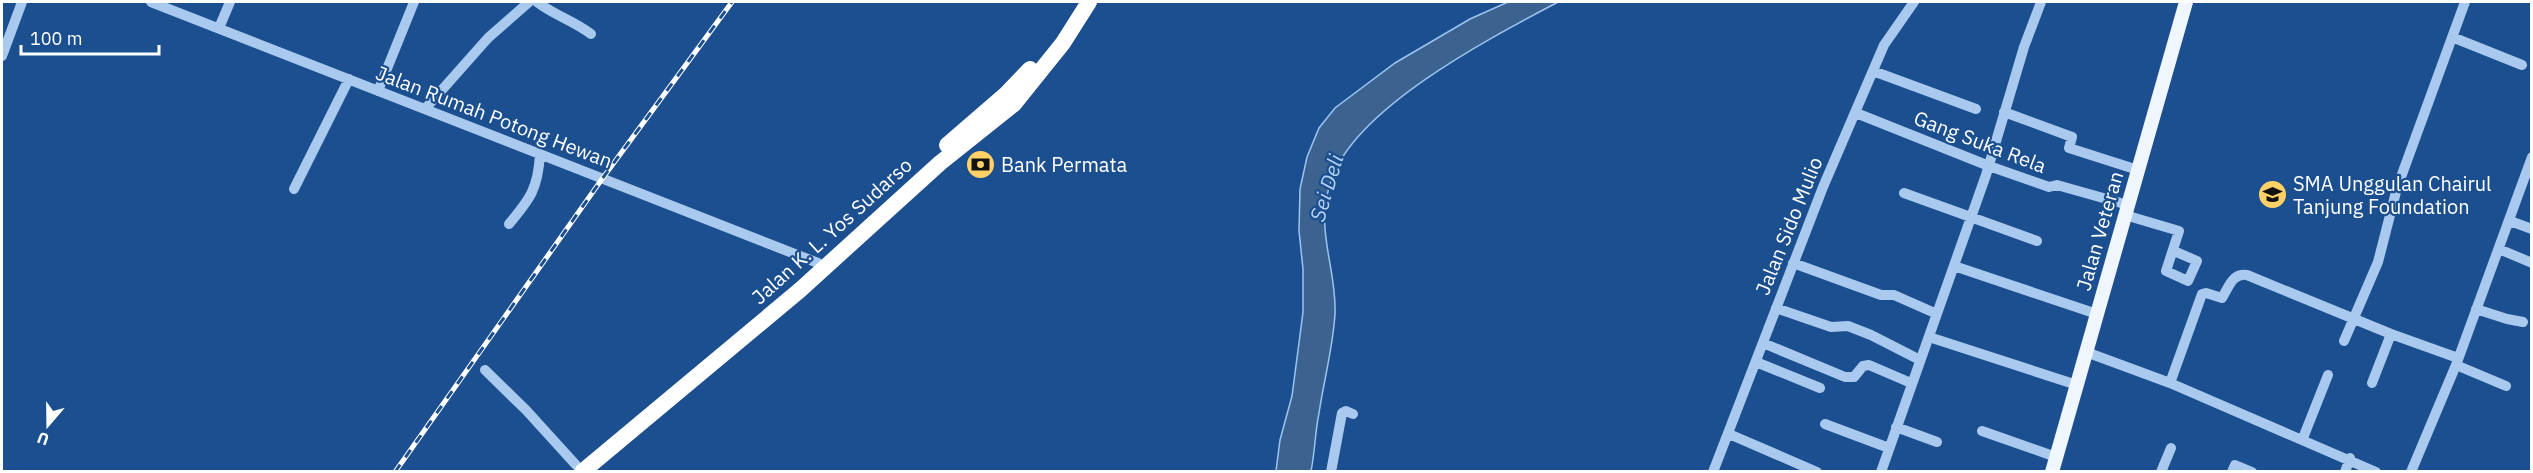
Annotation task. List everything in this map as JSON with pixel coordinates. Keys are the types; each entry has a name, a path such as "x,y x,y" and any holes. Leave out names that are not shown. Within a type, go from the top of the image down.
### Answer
{"highway":[{"name":"Jalan K. L. Yos Sudarso","path":"821,266 934,156 1006,94 1035,64 1076,2"},
{"name":"Jalan K. L. Yos Sudarso","path":"576,469 821,266 940,163 1014,104 1063,43 1089,2"}],"main road":[{"name":"Jalan Veteran","path":"2052,471 2186,2"}],"street":[{"path":"2,56 22,2"},
{"name":"Jalan Rumah Potong Hewan","path":"151,2 821,266"},
{"path":"219,28 230,2"},
{"path":"378,91 414,2"},
{"path":"425,109 488,38 529,2"},
{"path":"537,2 550,12 579,25 591,34"},
{"name":"Jalan Sido Mulio","path":"1713,471 1793,263 1884,45 1914,2"},
{"path":"1881,471 1989,166 2004,112 2041,2"},
{"path":"2344,341 2378,262 2397,188 2465,2"},
{"path":"2452,37 2522,65"},
{"path":"1874,71 1976,109"},
{"path":"294,189 349,79"},
{"path":"2004,112 2072,137 2069,148 2138,170"},
{"name":"Gang Suka Rela","path":"1856,113 1989,166 2049,187 2058,185 2179,231 2174,252"},
{"path":"509,224 531,198 539,174 540,154"},
{"path":"2411,471 2457,361 2532,157"},
{"path":"1904,193 2037,241"},
{"path":"2510,220 2532,229"},
{"path":"2499,249 2532,263"},
{"path":"1793,263 1881,296 1894,295 1938,314"},
{"path":"1954,266 2097,314"},
{"path":"2170,383 2202,294 2223,298 2234,277 2240,274 2457,361 2506,386"},
{"path":"1776,308 1831,327 1848,326 1920,360"},
{"path":"2476,309 2523,322"},
{"path":"2372,383 2391,334"},
{"path":"1929,336 2077,385"},
{"path":"1763,343 1845,377 1854,377 1863,366 1869,365 1911,383"},
{"path":"2086,352 2170,383 2376,471"},
{"path":"1756,362 1820,388"},
{"path":"485,370 526,410 576,469"},
{"path":"2303,438 2328,375"},
{"path":"1331,471 1342,413 1346,411 1353,414"},
{"path":"1825,424 1889,447"},
{"path":"1896,427 1937,442"},
{"path":"1982,431 2056,457"},
{"path":"1729,434 1817,471"},
{"path":"2161,471 2171,448"},
{"path":"2345,471 2350,458"},
{"path":"2232,471 2235,465 2252,471"}],"water":[{"name":"Sei Deli","path":"1508,2 1558,2 1464,54 1398,100 1369,125 1346,151 1332,178 1327,197 1325,231 1335,296 1335,314 1311,471 1276,471 1280,440 1292,396 1303,312 1303,269 1299,231 1300,189 1307,157 1319,128 1335,108 1395,63 1470,19"}],"railway":[{"path":"395,472 602,179 732,2"}],"place":[{"name":"Bank Permata","path":"980,165"},
{"name":"SMA Unggulan Chairul Tanjung Foundation","path":"2272,195"}]}
